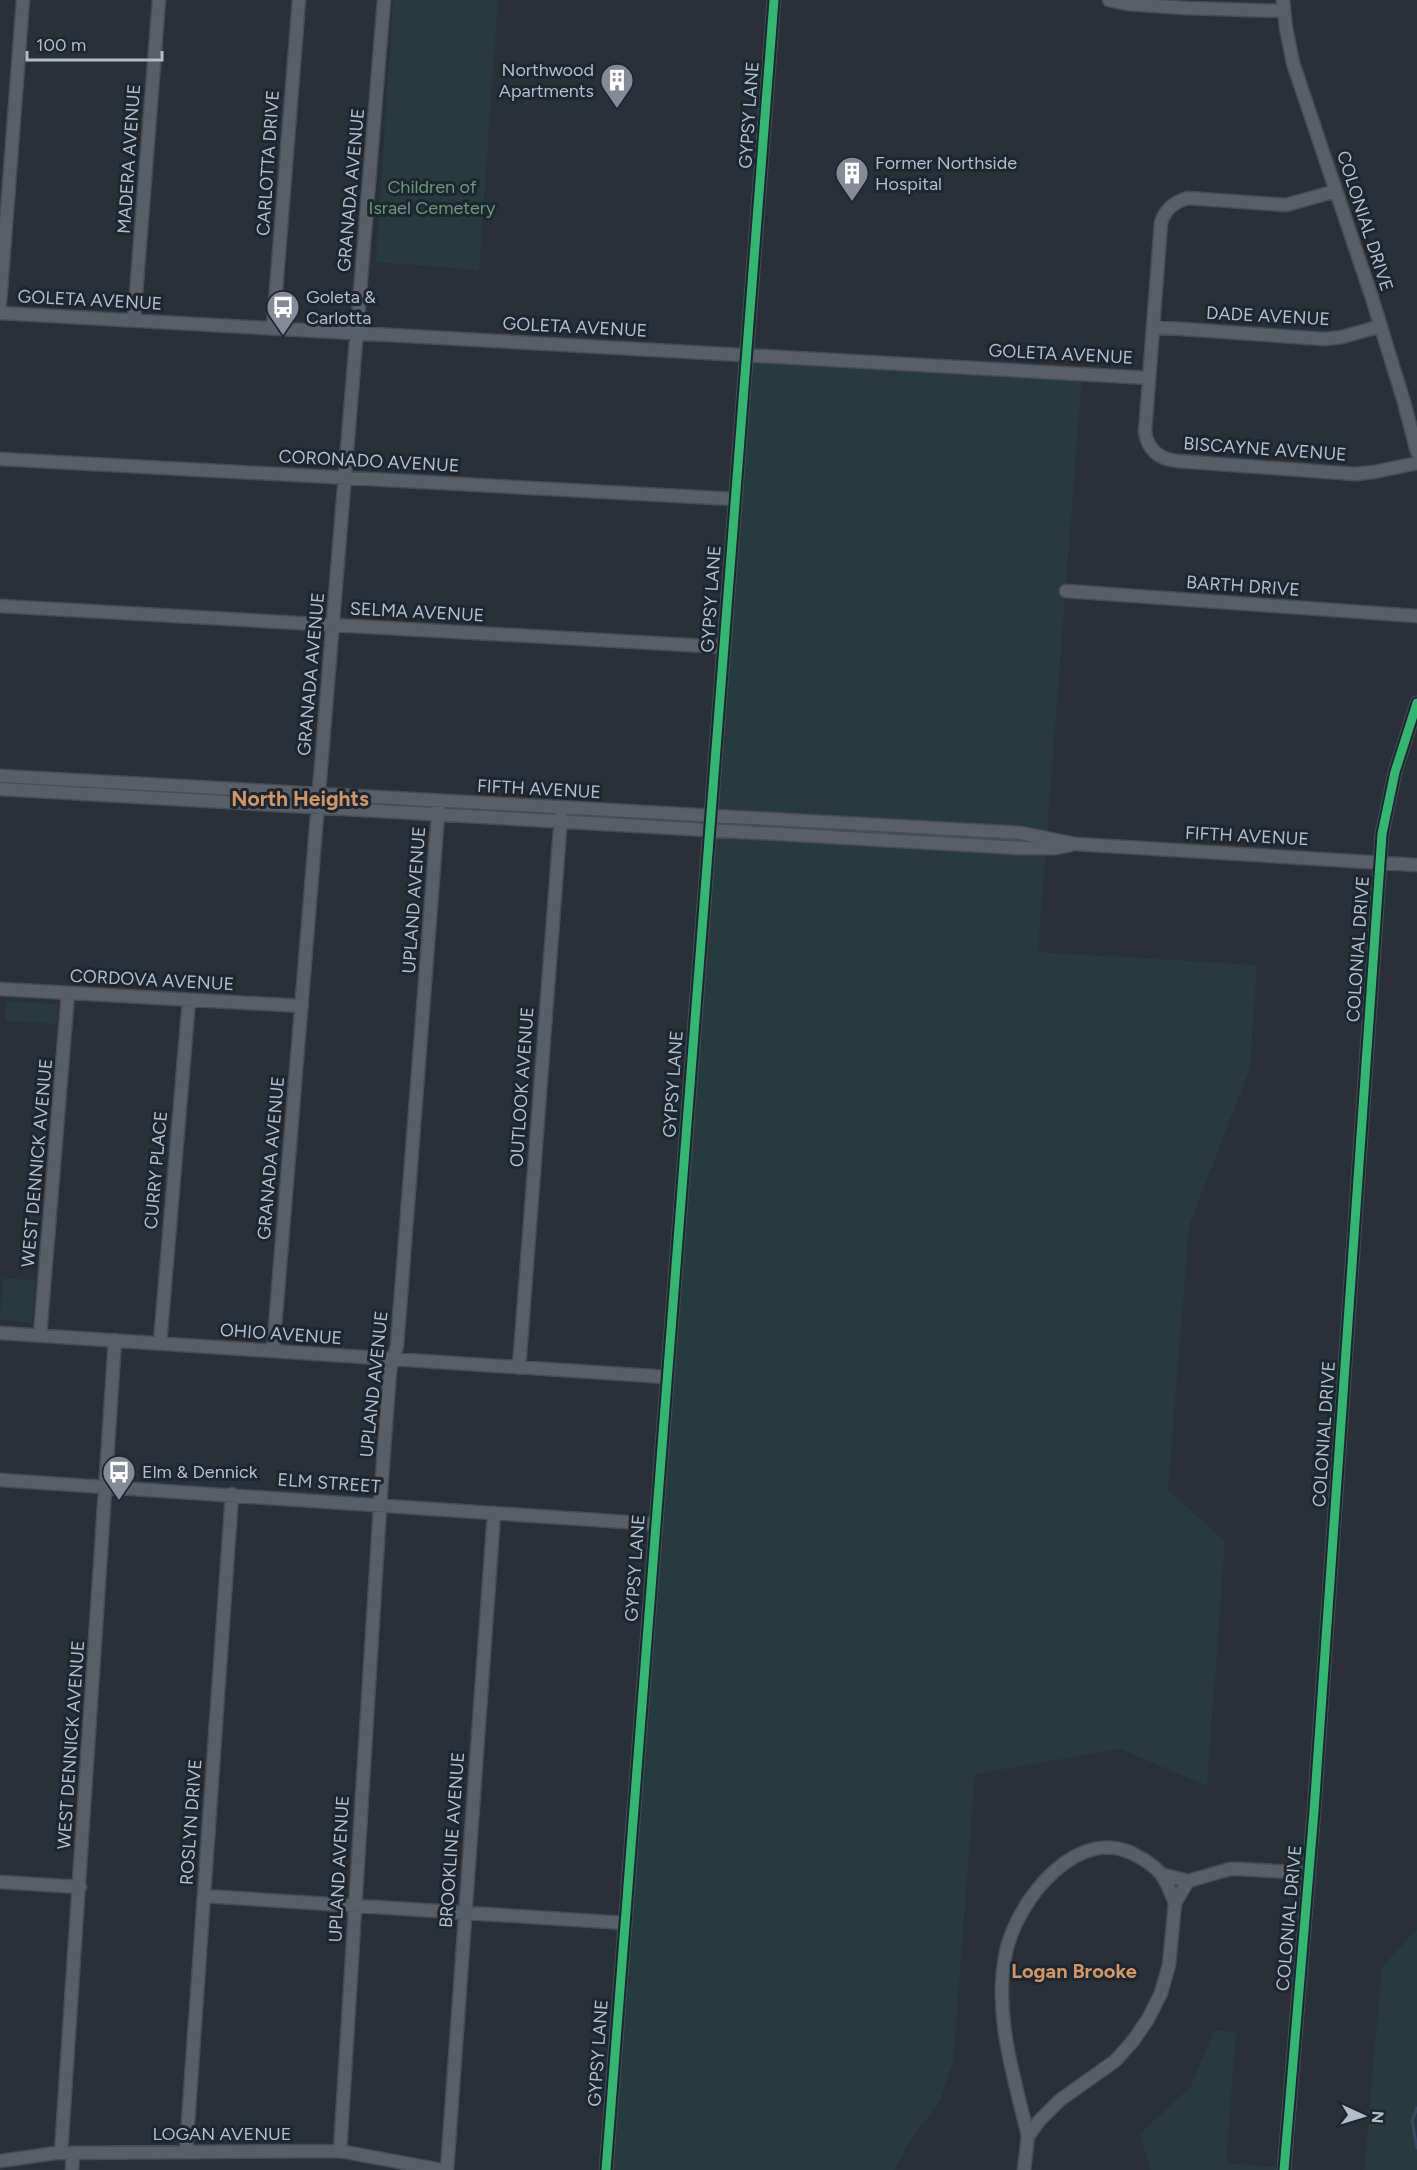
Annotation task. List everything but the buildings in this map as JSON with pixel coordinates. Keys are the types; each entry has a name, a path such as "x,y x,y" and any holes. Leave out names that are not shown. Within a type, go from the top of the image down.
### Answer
{"street":[{"path":"0,303 23,0"},
{"name":"MADERA AVENUE","path":"134,320 159,0"},
{"name":"CARLOTTA DRIVE","path":"273,328 299,0"},
{"name":"GRANADA AVENUE","path":"273,1351 384,0"},
{"name":"GYPSY LANE","path":"606,2170 774,0"},
{"path":"1109,0 1127,4 1186,8 1284,6"},
{"name":"COLONIAL DRIVE","path":"1284,6 1293,63 1381,326 1411,403 1417,452"},
{"path":"1149,378 1161,223 1172,205 1194,198 1286,205 1336,190"},
{"name":"GOLETA AVENUE","path":"0,313 1149,378"},
{"name":"DADE AVENUE","path":"1153,327 1325,339 1342,337 1381,326"},
{"name":"BISCAYNE AVENUE","path":"1149,378 1146,440 1155,453 1168,460 1355,474 1417,463"},
{"name":"CORONADO AVENUE","path":"0,459 735,499"},
{"name":"BARTH DRIVE","path":"1066,591 1417,616"},
{"name":"SELMA AVENUE","path":"0,606 723,647"},
{"name":"COLONIAL DRIVE","path":"1284,2170 1309,1873 1380,862 1385,815 1395,772 1417,703"},
{"name":"FIFTH AVENUE","path":"0,776 319,801 438,814 561,822 1020,848 1056,848 1075,844"},
{"name":"FIFTH AVENUE","path":"0,789 319,801 439,801 710,814 1021,833 1075,844 1417,866"},
{"name":"UPLAND AVENUE","path":"340,2151 380,1505 390,1371 397,1346 439,801"},
{"name":"OUTLOOK AVENUE","path":"519,1368 562,808"},
{"name":"CORDOVA AVENUE","path":"0,989 302,1006"},
{"name":"WEST DENNICK AVENUE","path":"40,1335 68,993"},
{"name":"CURRY PLACE","path":"160,1343 189,999"},
{"name":"OHIO AVENUE","path":"0,1333 667,1377"},
{"name":"WEST DENNICK AVENUE","path":"72,2170 67,2153 80,1887 116,1340"},
{"name":"ELM STREET","path":"0,1480 656,1524"},
{"name":"ROSLYN DRIVE","path":"186,2152 232,1494"},
{"name":"BROOKLINE AVENUE","path":"445,2170 494,1513"},
{"path":"1024,2170 1028,2136 1006,2041 1002,1989 1008,1945 1024,1906 1036,1890 1062,1866 1084,1853 1100,1849 1130,1852 1146,1861 1161,1874 1175,1903"},
{"path":"1161,1874 1188,1881 1230,1869 1309,1873"},
{"path":"1028,2136 1060,2100 1115,2061 1148,2019 1161,1993 1169,1965 1175,1903 1188,1881"},
{"path":"0,1882 80,1887"},
{"path":"204,1896 624,1923"},
{"path":"1021,2106 1045,2115"},
{"name":"LOGAN AVENUE","path":"0,2162 67,2153 340,2151 402,2167 445,2170"}],"green space":[{"name":"Children of Israel Cemetery","path":"393,0 498,0 479,270 376,262"},
{"path":"746,354 1082,374 1038,952 1257,965 1250,1068 1189,1226 1168,1490 1225,1541 1207,1786 1120,1749 975,1774 953,2063 940,2100 907,2146 895,2170 606,2170 709,829 0,789 0,776 710,814"},
{"path":"6,1001 58,1004 57,1024 5,1021"},
{"path":"3,1278 35,1280 32,1323 0,1320"},
{"path":"1417,1929 1417,2170 1364,2170 1382,1967"},
{"path":"1214,2030 1236,2032 1226,2163 1284,2168 1284,2170 1151,2170 1140,2134 1191,2086"}],"waterway":[{"path":"1417,2108 1412,2121 1417,2148"}],"cycle path":[{"path":"606,2170 774,0"},
{"path":"1284,2170 1314,1811 1382,834 1395,772 1417,703"}],"place":[{"name":"Northwood Apartments","path":"617,109"},
{"name":"Former Northside Hospital","path":"852,202"},
{"name":"Goleta & Carlotta","path":"283,336"},
{"name":"Elm & Dennick","path":"119,1501"}],"district":[{"name":"North Heights","path":"300,799"},
{"name":"Logan Brooke","path":"1074,1971"}]}
